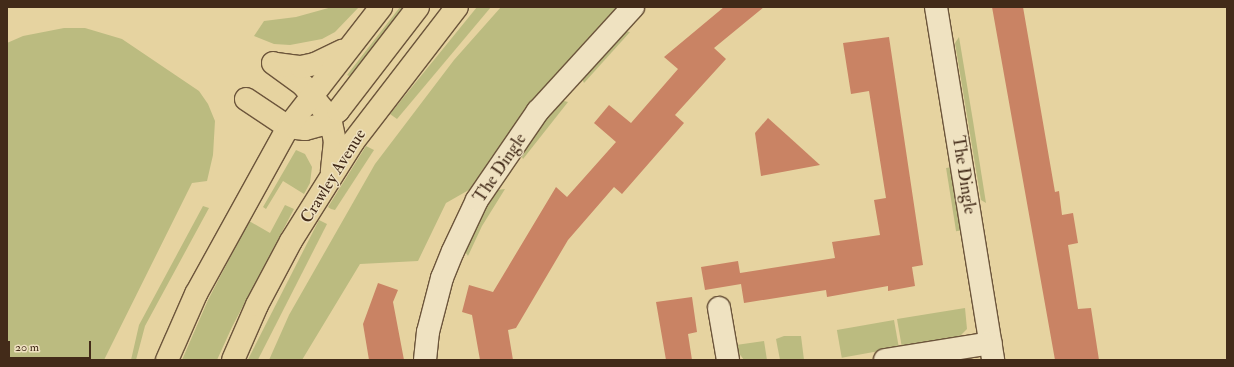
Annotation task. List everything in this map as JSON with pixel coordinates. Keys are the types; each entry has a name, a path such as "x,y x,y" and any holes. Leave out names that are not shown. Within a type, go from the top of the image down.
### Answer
{"main road":[{"path":"166,360 203,281 288,127 312,94 381,7"},
{"path":"246,99 288,127 305,129 320,125 330,118 418,7"},
{"name":"Crawley Avenue","path":"233,360 274,273 331,176 383,100 457,7"},
{"path":"331,176 335,141 330,118 312,94 292,75 273,63 301,67 315,64 348,48"}],"street":[{"name":"The Dingle","path":"425,360 428,332 442,278 477,200 538,111 633,7"},
{"name":"The Dingle","path":"885,360 992,351 936,7"},
{"path":"719,308 728,360"}],"green space":[{"path":"332,7 359,7 335,32 322,39 290,45 274,44 254,36 264,21 296,17"},
{"path":"400,7 407,7 351,77 347,75"},
{"path":"477,7 491,7 397,119 390,114"},
{"path":"501,7 618,7 550,80 474,187 446,203 418,261 360,264 302,360 269,360 289,315 375,164 454,60"},
{"path":"64,28 85,28 122,39 199,91 208,104 215,121 213,155 207,181 192,183 104,360 7,360 7,43 23,36"},
{"path":"625,31 630,32 584,83 581,76"},
{"path":"959,37 986,203 981,200 955,43"},
{"path":"560,100 568,102 523,159 520,153"},
{"path":"366,146 374,150 335,210 331,209 328,207"},
{"path":"296,150 305,154 312,167 310,183 304,194 283,181 266,209 263,207"},
{"path":"952,167 962,230 956,231 946,168"},
{"path":"505,189 482,226 468,256 464,250 475,225 497,190"},
{"path":"285,205 294,209 232,327 217,360 182,360 208,300 249,221 270,233"},
{"path":"203,206 209,208 145,326 136,360 131,360 139,325"},
{"path":"319,220 327,224 258,360 248,360"},
{"path":"965,308 967,329 959,337 902,348 897,319"},
{"path":"894,320 899,348 842,358 837,330"},
{"path":"784,336 801,336 804,360 780,360 776,339"},
{"path":"764,341 767,360 744,360 738,352 736,345"}],"building":[{"path":"724,7 764,7 714,48 726,59 675,115 684,123 622,194 614,187 568,240 516,328 508,330 513,360 480,360 472,315 462,312 469,285 493,292 556,187 567,197 616,142 594,123 609,105 631,123 678,69 664,57"},
{"path":"992,7 1023,7 1055,192 1059,191 1062,215 1073,213 1078,243 1068,245 1078,309 1091,308 1099,360 1055,360"},
{"path":"889,37 923,265 912,267 915,286 888,291 888,286 827,297 826,290 744,303 741,284 705,290 701,267 738,261 740,273 835,258 832,242 880,235 874,200 886,198 869,91 851,94 843,43"},
{"path":"768,118 820,165 761,176 755,133"},
{"path":"378,283 398,290 393,302 404,360 369,360 363,324"},
{"path":"692,297 697,332 688,334 692,360 666,360 656,302"}]}
